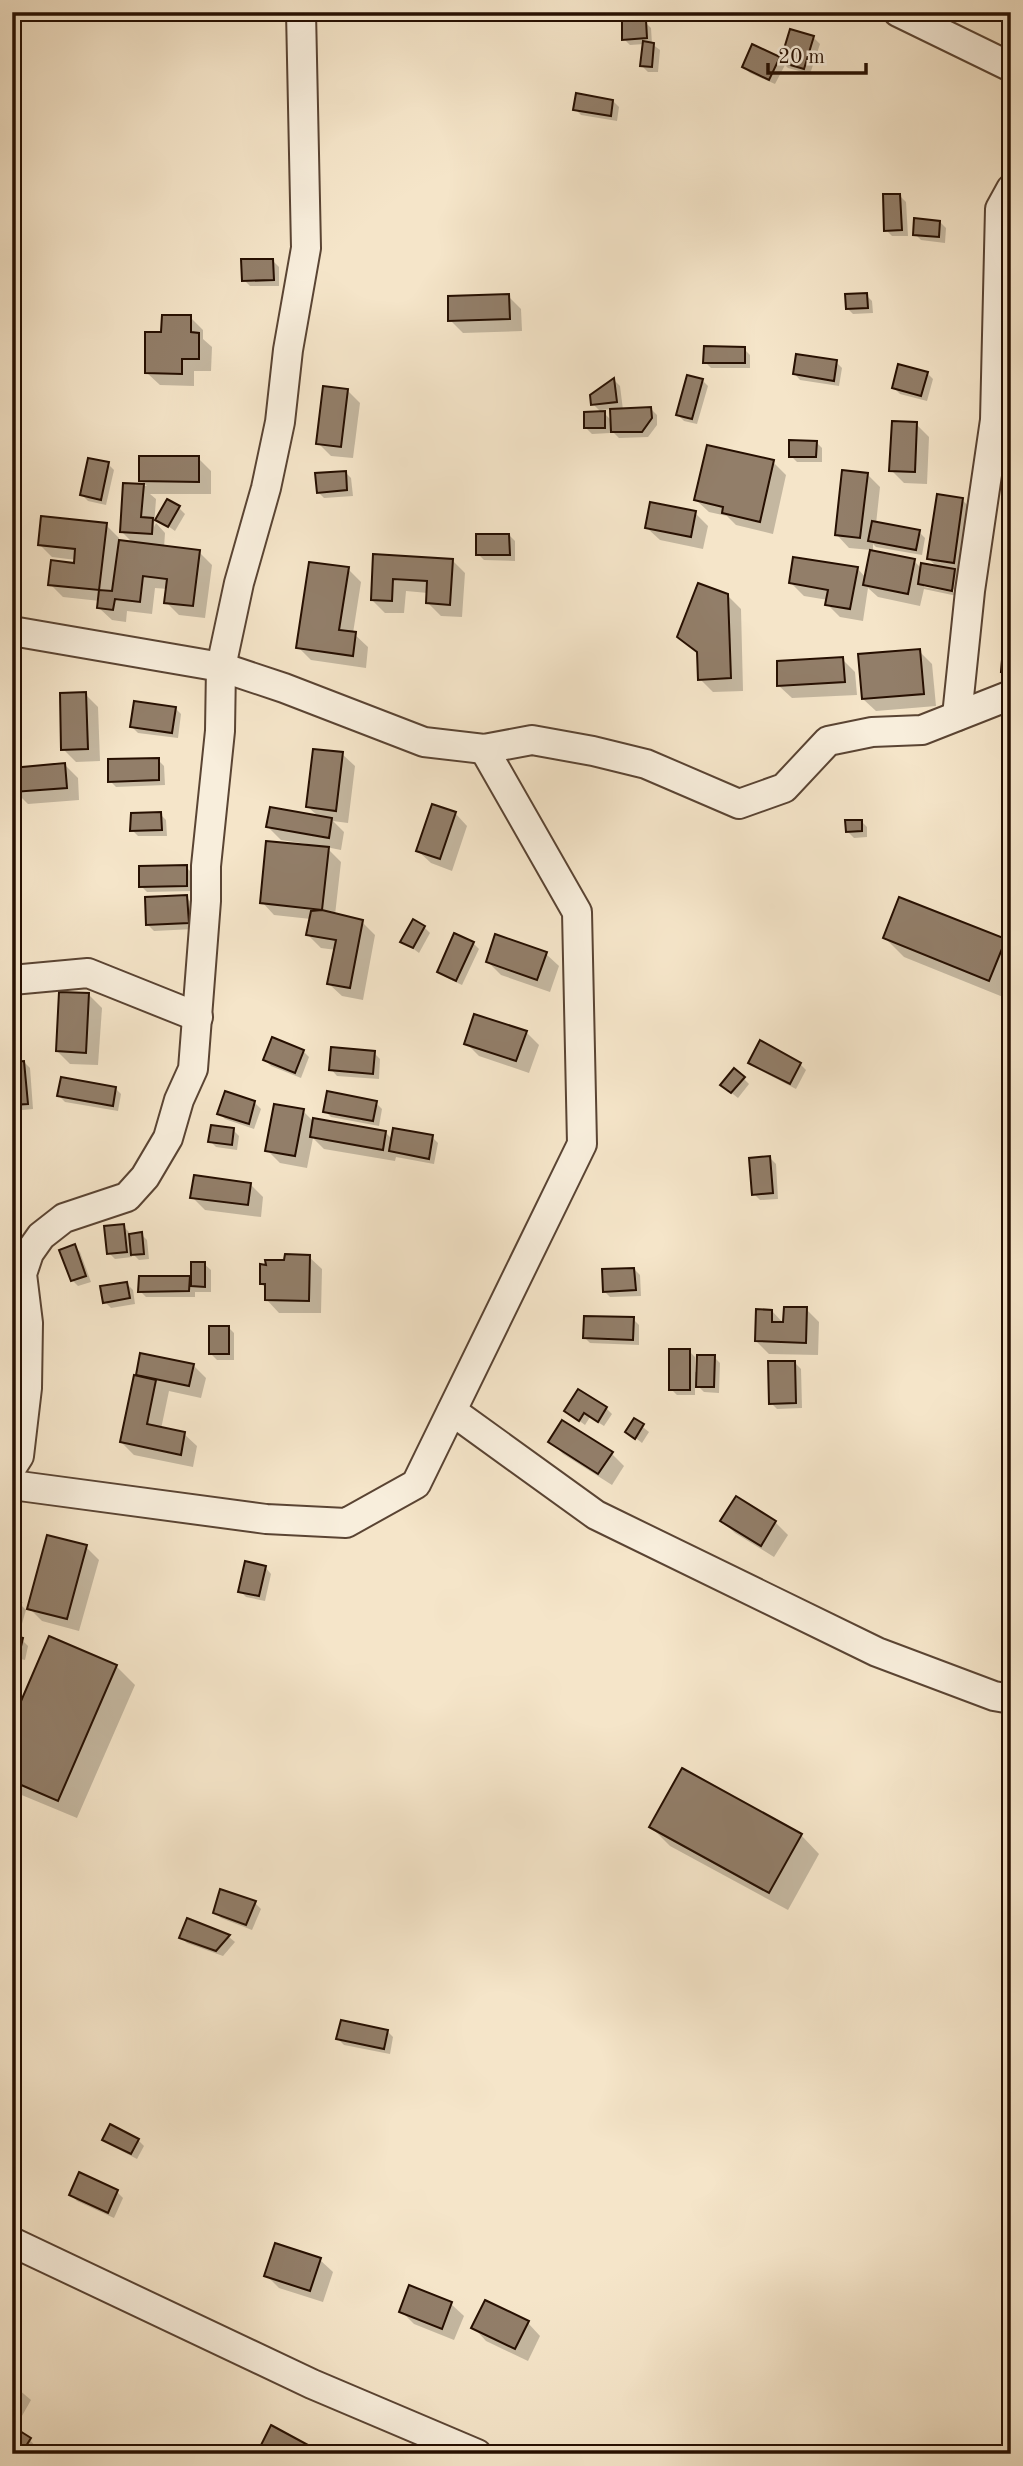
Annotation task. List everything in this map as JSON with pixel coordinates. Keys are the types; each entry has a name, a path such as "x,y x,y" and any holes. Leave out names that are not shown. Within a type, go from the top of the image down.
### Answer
{"street":[{"path":"12,1467 19,1456 27,1388 28,1323 22,1274 29,1253 41,1236 64,1218 127,1197 145,1177 168,1138 179,1100 193,1069 206,901 206,866 220,731 221,667 239,583 266,488 280,422 288,350 306,248 301,12"},
{"path":"898,12 1011,67"},
{"path":"957,716 970,591 995,420 1000,209 1011,189"},
{"path":"12,631 221,667 284,688 424,742 484,749 532,740 593,751 646,764 740,804 784,788 828,741 872,732 922,730 1011,695"},
{"path":"12,1485 267,1519 345,1523 416,1484 582,1144 577,912 484,749"},
{"path":"12,980 88,973 198,1017"},
{"path":"452,1411 596,1515 877,1652 994,1696 1011,1699"},
{"path":"12,2242 312,2384 477,2454"}],"building":[{"path":"646,20 647,38 622,40 622,21"},
{"path":"790,29 814,36 804,69 780,62"},
{"path":"643,41 654,43 652,67 640,66"},
{"path":"752,44 780,57 769,80 742,67"},
{"path":"576,93 613,100 611,116 573,110"},
{"path":"883,194 900,194 902,230 884,231"},
{"path":"914,218 940,221 939,237 913,235"},
{"path":"241,259 273,259 274,280 242,281"},
{"path":"867,293 868,308 846,309 845,294"},
{"path":"509,294 510,319 448,321 448,296"},
{"path":"162,315 191,315 191,332 199,333 199,359 182,359 182,374 145,373 145,332 161,332"},
{"path":"704,346 745,347 745,363 703,363"},
{"path":"796,354 837,360 834,381 793,374"},
{"path":"898,364 928,372 921,396 892,388"},
{"path":"687,375 703,379 692,419 676,415"},
{"path":"614,378 617,402 591,405 590,395"},
{"path":"323,386 348,389 341,447 316,444"},
{"path":"651,407 652,418 642,432 611,432 610,409"},
{"path":"605,411 605,428 584,428 584,412"},
{"path":"892,421 917,422 915,472 889,471"},
{"path":"789,440 817,441 816,457 789,457"},
{"path":"707,445 774,460 760,522 722,513 723,507 694,500"},
{"path":"139,456 199,456 199,482 139,481"},
{"path":"88,458 109,462 101,500 80,495"},
{"path":"842,470 868,473 860,538 835,535"},
{"path":"346,471 347,490 317,493 315,473"},
{"path":"123,483 144,484 141,517 153,518 152,534 120,532"},
{"path":"937,494 963,498 954,563 927,559"},
{"path":"167,499 180,506 168,527 155,520"},
{"path":"650,502 696,511 691,537 645,528"},
{"path":"41,516 107,523 99,590 48,585 51,560 74,563 75,549 38,545"},
{"path":"872,521 920,530 916,550 868,541"},
{"path":"476,534 509,534 510,555 476,555"},
{"path":"119,540 200,550 193,606 164,603 167,579 143,576 140,602 115,599 113,610 97,608 99,590 112,591"},
{"path":"870,550 915,559 908,594 863,585"},
{"path":"1011,550 1011,672 1001,672"},
{"path":"373,554 453,559 450,605 426,603 427,581 393,579 392,601 371,600"},
{"path":"793,557 858,567 850,609 825,605 828,590 789,583"},
{"path":"309,562 349,567 339,630 356,632 353,656 296,648"},
{"path":"921,563 955,569 952,591 918,584"},
{"path":"698,583 728,594 731,678 698,680 697,652 677,637"},
{"path":"920,649 924,694 862,699 858,654"},
{"path":"843,657 845,682 777,686 777,661"},
{"path":"86,692 88,749 61,750 60,693"},
{"path":"134,701 176,707 172,733 130,727"},
{"path":"313,749 343,752 336,811 306,807"},
{"path":"159,758 159,780 108,782 108,759"},
{"path":"65,763 67,788 13,792 12,768"},
{"path":"432,804 456,812 440,859 416,851"},
{"path":"270,807 332,818 329,838 266,827"},
{"path":"161,812 162,830 130,831 131,813"},
{"path":"845,820 862,820 862,831 846,832"},
{"path":"266,841 329,847 322,910 260,903"},
{"path":"187,865 187,886 139,887 139,866"},
{"path":"187,895 189,923 146,925 145,897"},
{"path":"899,897 1006,939 989,981 883,938"},
{"path":"322,910 363,920 350,988 327,984 336,940 306,935 311,911"},
{"path":"413,919 425,926 413,948 400,942"},
{"path":"454,933 474,942 456,981 437,972"},
{"path":"495,934 547,952 537,980 486,962"},
{"path":"59,992 89,993 86,1053 56,1051"},
{"path":"474,1014 527,1031 516,1061 464,1044"},
{"path":"272,1037 304,1050 295,1073 263,1060"},
{"path":"760,1040 801,1063 790,1084 748,1063"},
{"path":"331,1047 375,1051 373,1074 329,1070"},
{"path":"24,1061 28,1104 12,1105 12,1062"},
{"path":"734,1068 745,1077 731,1093 720,1085"},
{"path":"61,1077 116,1087 113,1106 57,1096"},
{"path":"225,1091 255,1101 249,1124 217,1114"},
{"path":"327,1091 377,1101 373,1121 323,1112"},
{"path":"274,1104 304,1109 295,1156 265,1151"},
{"path":"313,1118 386,1131 383,1150 310,1137"},
{"path":"211,1125 234,1128 232,1145 208,1142"},
{"path":"393,1128 433,1135 429,1159 389,1151"},
{"path":"770,1156 773,1193 752,1195 749,1158"},
{"path":"194,1175 251,1183 248,1205 190,1198"},
{"path":"124,1224 127,1252 107,1254 104,1226"},
{"path":"142,1232 144,1254 131,1255 129,1234"},
{"path":"75,1244 86,1276 71,1281 59,1250"},
{"path":"285,1254 310,1255 309,1301 265,1300 265,1284 260,1284 260,1264 266,1265 265,1260 284,1260"},
{"path":"191,1262 205,1262 205,1287 191,1286"},
{"path":"634,1268 636,1290 603,1292 602,1269"},
{"path":"139,1276 190,1276 189,1291 138,1292"},
{"path":"127,1282 130,1298 103,1303 100,1286"},
{"path":"784,1307 807,1307 806,1343 755,1341 756,1309 772,1310 772,1322 783,1322"},
{"path":"584,1316 634,1317 633,1340 583,1338"},
{"path":"209,1326 229,1326 229,1354 209,1354"},
{"path":"669,1349 690,1349 690,1390 669,1390"},
{"path":"140,1353 194,1364 189,1386 136,1375"},
{"path":"697,1355 715,1355 714,1387 696,1387"},
{"path":"768,1361 795,1361 796,1403 769,1404"},
{"path":"134,1375 156,1380 147,1424 185,1432 181,1455 120,1442"},
{"path":"578,1389 607,1407 598,1422 584,1413 579,1421 564,1411"},
{"path":"634,1418 644,1424 635,1439 625,1432"},
{"path":"562,1420 613,1452 598,1474 548,1442"},
{"path":"736,1496 776,1521 761,1546 720,1521"},
{"path":"47,1535 87,1545 67,1619 27,1609"},
{"path":"245,1561 266,1566 259,1596 238,1592"},
{"path":"12,1600 21,1603 15,1622 12,1622"},
{"path":"12,1635 23,1638 19,1655 12,1653"},
{"path":"49,1636 117,1665 58,1801 12,1781 12,1722"},
{"path":"682,1768 802,1834 769,1893 649,1827"},
{"path":"220,1889 256,1901 246,1925 213,1913"},
{"path":"187,1918 230,1935 216,1951 179,1938"},
{"path":"341,2020 388,2030 384,2049 336,2039"},
{"path":"110,2124 139,2139 131,2154 102,2140"},
{"path":"79,2172 118,2190 108,2213 69,2195"},
{"path":"275,2243 321,2258 310,2291 264,2276"},
{"path":"409,2285 452,2302 442,2329 399,2312"},
{"path":"485,2300 529,2321 515,2349 471,2328"},
{"path":"12,2382 19,2386 12,2398"},
{"path":"271,2425 308,2445 304,2454 273,2454 260,2447"},
{"path":"12,2426 31,2438 21,2454 12,2454"}]}
